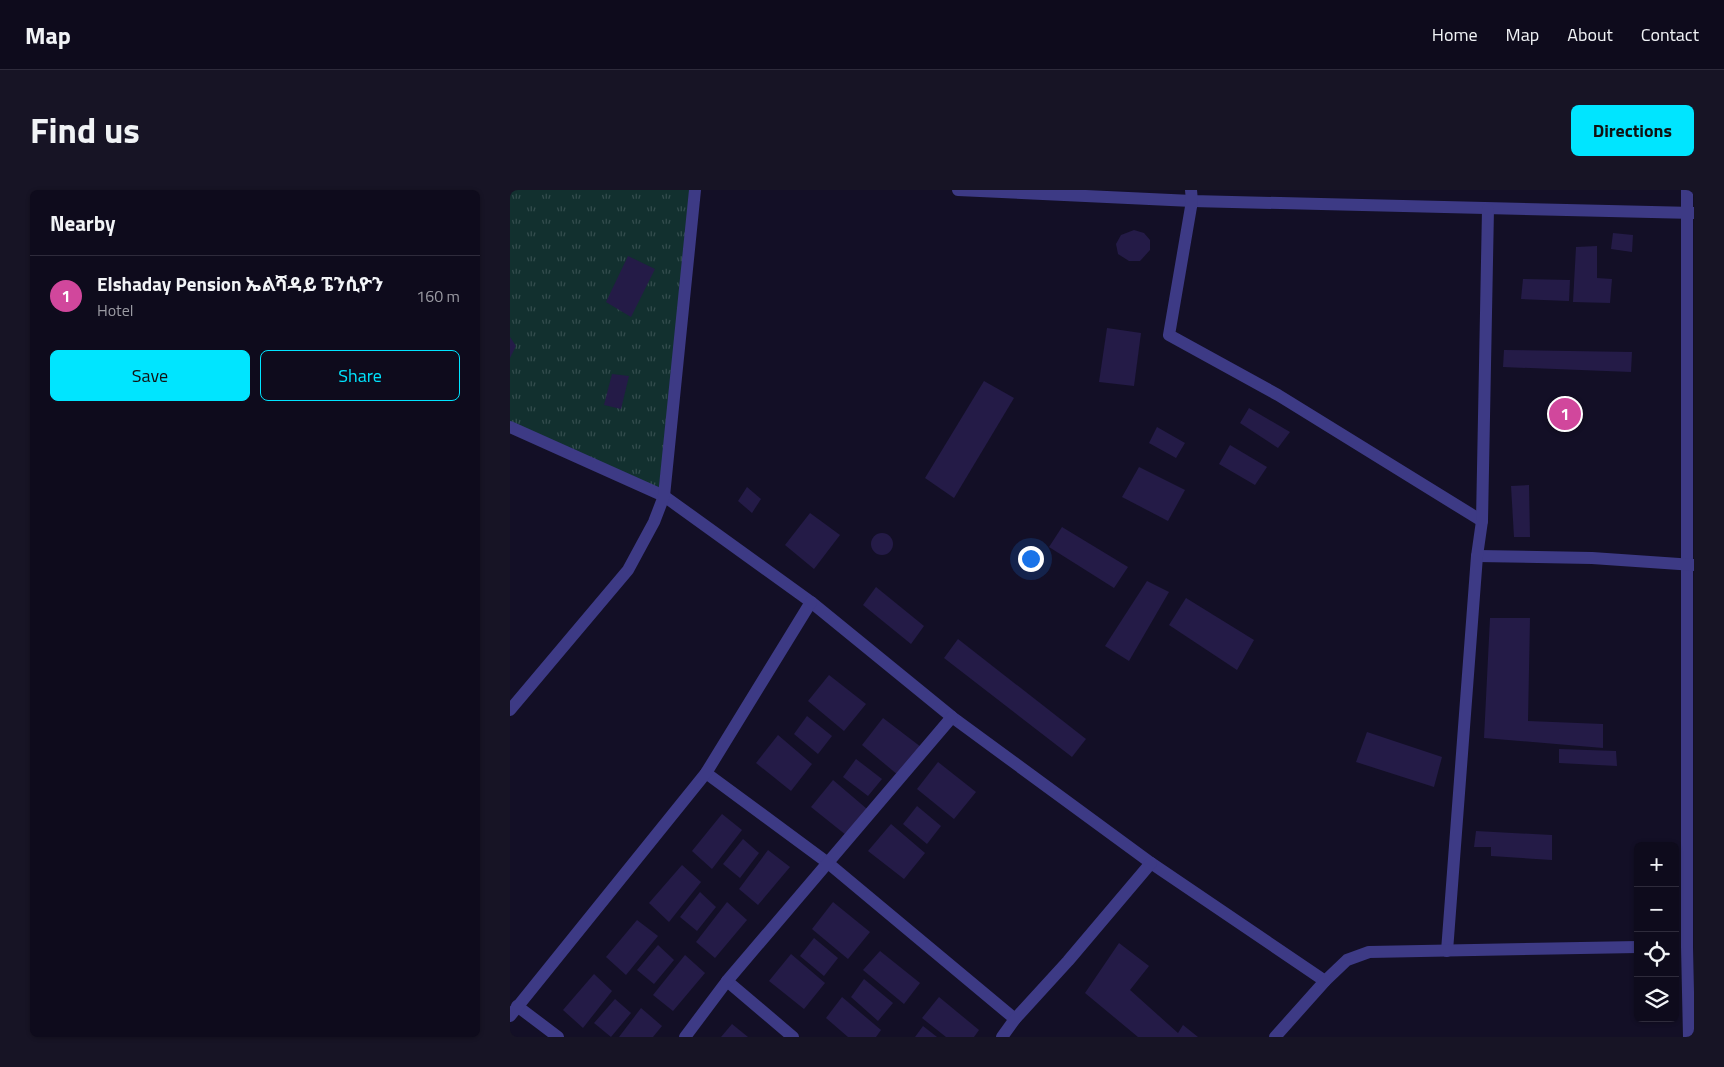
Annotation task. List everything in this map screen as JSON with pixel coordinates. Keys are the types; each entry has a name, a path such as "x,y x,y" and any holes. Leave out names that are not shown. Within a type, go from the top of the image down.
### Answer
{"street":[{"path":"510,710 628,570 654,522 664,496 695,190"},
{"path":"958,190 1191,195 1488,209 1691,213"},
{"path":"1688,190 1691,213 1691,565 1681,947 1689,1037"},
{"path":"1191,195 1168,335 1278,395 1482,521"},
{"path":"1447,951 1477,556 1482,521 1488,209"},
{"path":"510,427 664,496 811,602 952,717 1151,863 1325,981"},
{"path":"1477,556 1592,558 1691,565"},
{"path":"558,1037 513,1011 706,773 811,602"},
{"path":"685,1037 727,981 952,717"},
{"path":"706,773 828,863 1015,1019"},
{"path":"1002,1037 1015,1019 1068,961 1151,863"},
{"path":"1275,1037 1325,981 1347,960 1369,952 1634,948"},
{"path":"727,981 793,1037"}],"green space":[{"path":"510,190 697,190 658,495 510,428"}],"building":[{"path":"1134,230 1144,233 1150,240 1150,250 1140,261 1129,261 1118,254 1116,244 1121,235"},
{"path":"1613,233 1633,235 1632,252 1611,249"},
{"path":"1597,246 1597,278 1612,279 1610,303 1573,302 1576,247"},
{"path":"628,256 655,269 631,317 606,302"},
{"path":"1523,279 1570,280 1569,301 1521,299"},
{"path":"1107,328 1141,333 1134,386 1099,382"},
{"path":"510,337 516,346 510,358"},
{"path":"1504,350 1632,352 1631,372 1503,367"},
{"path":"612,374 629,376 621,409 604,405"},
{"path":"984,381 1014,398 954,498 925,478"},
{"path":"1549,403 1580,406 1579,421 1548,419"},
{"path":"1249,408 1290,432 1278,448 1240,423"},
{"path":"1157,427 1185,443 1176,458 1149,443"},
{"path":"1230,445 1267,467 1255,485 1219,464"},
{"path":"1139,467 1185,490 1168,521 1122,497"},
{"path":"1529,485 1530,537 1514,537 1511,486"},
{"path":"747,487 761,499 752,513 738,501"},
{"path":"810,513 840,535 814,569 785,545"},
{"path":"1062,527 1128,567 1114,588 1049,547"},
{"path":"882,533 890,536 893,544 890,552 882,555 874,552 871,544 874,536"},
{"path":"1147,581 1169,592 1129,661 1105,646"},
{"path":"876,587 924,626 911,644 863,605"},
{"path":"1186,598 1254,640 1237,670 1169,625"},
{"path":"1490,618 1530,618 1528,721 1603,724 1603,748 1484,738"},
{"path":"958,639 1086,739 1072,757 944,658"},
{"path":"829,675 866,704 844,731 808,701"},
{"path":"807,716 832,736 818,754 794,734"},
{"path":"883,718 921,747 898,775 862,745"},
{"path":"1367,732 1442,757 1434,787 1356,762"},
{"path":"778,735 812,764 791,791 756,763"},
{"path":"1559,749 1616,751 1617,766 1559,763"},
{"path":"856,759 882,779 868,796 843,777"},
{"path":"938,762 976,792 954,819 917,789"},
{"path":"833,780 867,809 846,835 811,807"},
{"path":"917,806 941,826 927,844 903,824"},
{"path":"722,814 742,830 712,869 692,851"},
{"path":"891,824 925,853 904,879 868,851"},
{"path":"1476,831 1552,835 1552,860 1491,856 1491,847 1474,847"},
{"path":"743,839 759,853 740,878 723,864"},
{"path":"768,850 790,867 758,905 739,889"},
{"path":"682,865 701,882 669,922 649,903"},
{"path":"700,892 716,907 697,931 680,917"},
{"path":"727,902 747,920 715,958 696,942"},
{"path":"833,902 870,932 848,959 812,929"},
{"path":"637,920 658,936 626,975 606,957"},
{"path":"814,938 838,958 824,976 800,956"},
{"path":"1119,943 1149,966 1130,990 1178,1033 1183,1025 1198,1037 1138,1037 1085,993"},
{"path":"658,945 674,960 654,984 637,970"},
{"path":"880,951 920,983 904,1004 863,970"},
{"path":"791,954 825,983 804,1009 769,981"},
{"path":"685,955 705,973 673,1011 653,995"},
{"path":"594,974 612,991 583,1028 563,1010"},
{"path":"864,979 893,1003 878,1021 851,997"},
{"path":"842,997 881,1030 876,1037 848,1037 826,1018"},
{"path":"939,997 979,1030 974,1037 946,1037 922,1018"},
{"path":"615,999 631,1013 611,1037 594,1023"},
{"path":"641,1008 662,1026 653,1037 619,1037"},
{"path":"732,1024 748,1037 721,1037"},
{"path":"923,1026 937,1037 915,1037"}],"place":[{"name":"Elshaday Pension ኤልሻዳይ ፔንሲዮን","path":"1565,414"}]}
